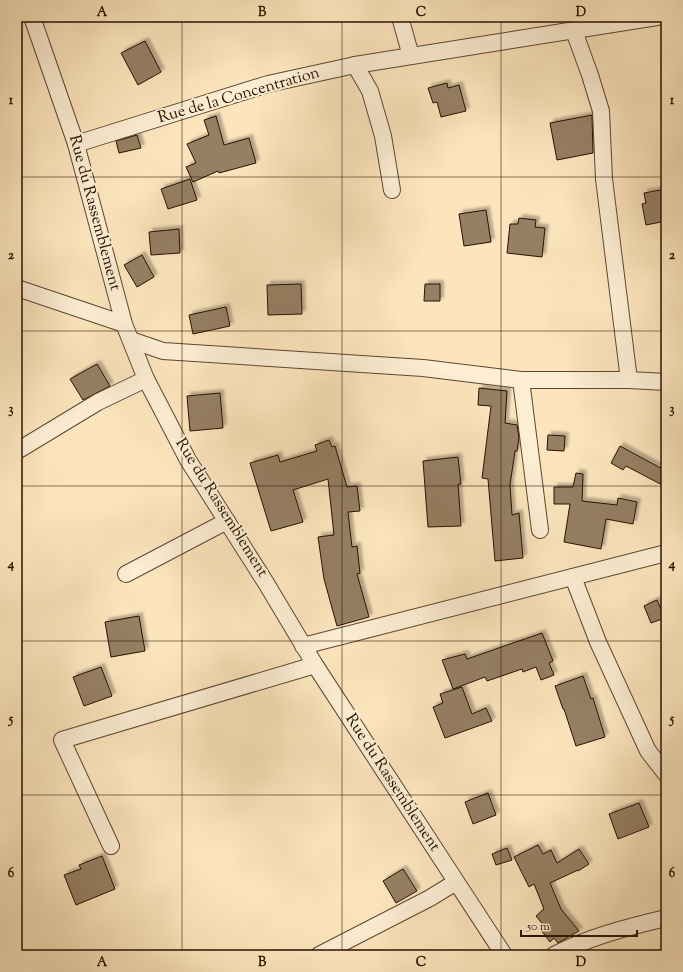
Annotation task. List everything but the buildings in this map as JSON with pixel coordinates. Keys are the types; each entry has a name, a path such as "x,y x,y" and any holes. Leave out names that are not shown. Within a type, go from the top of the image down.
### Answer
{"street":[{"name":"Rue du Rassemblement","path":"32,17 76,144 124,324 146,379 188,460 315,665 504,955"},
{"path":"400,17 411,56"},
{"name":"Rue de la Concentration","path":"76,144 268,84 355,65 658,17"},
{"path":"574,31 590,75 601,112 604,179 629,380"},
{"path":"355,65 370,91 381,128 392,190"},
{"path":"17,288 124,324"},
{"path":"131,340 163,351 423,368 521,380 629,380 666,382"},
{"path":"17,451 98,402 146,379"},
{"path":"521,380 540,530"},
{"path":"126,574 227,521"},
{"path":"304,646 666,553"},
{"path":"573,577 598,642 644,744 666,774"},
{"path":"111,846 62,740 315,665"},
{"path":"318,955 424,902 456,882"},
{"path":"554,955 580,942 627,927 666,918"}]}
